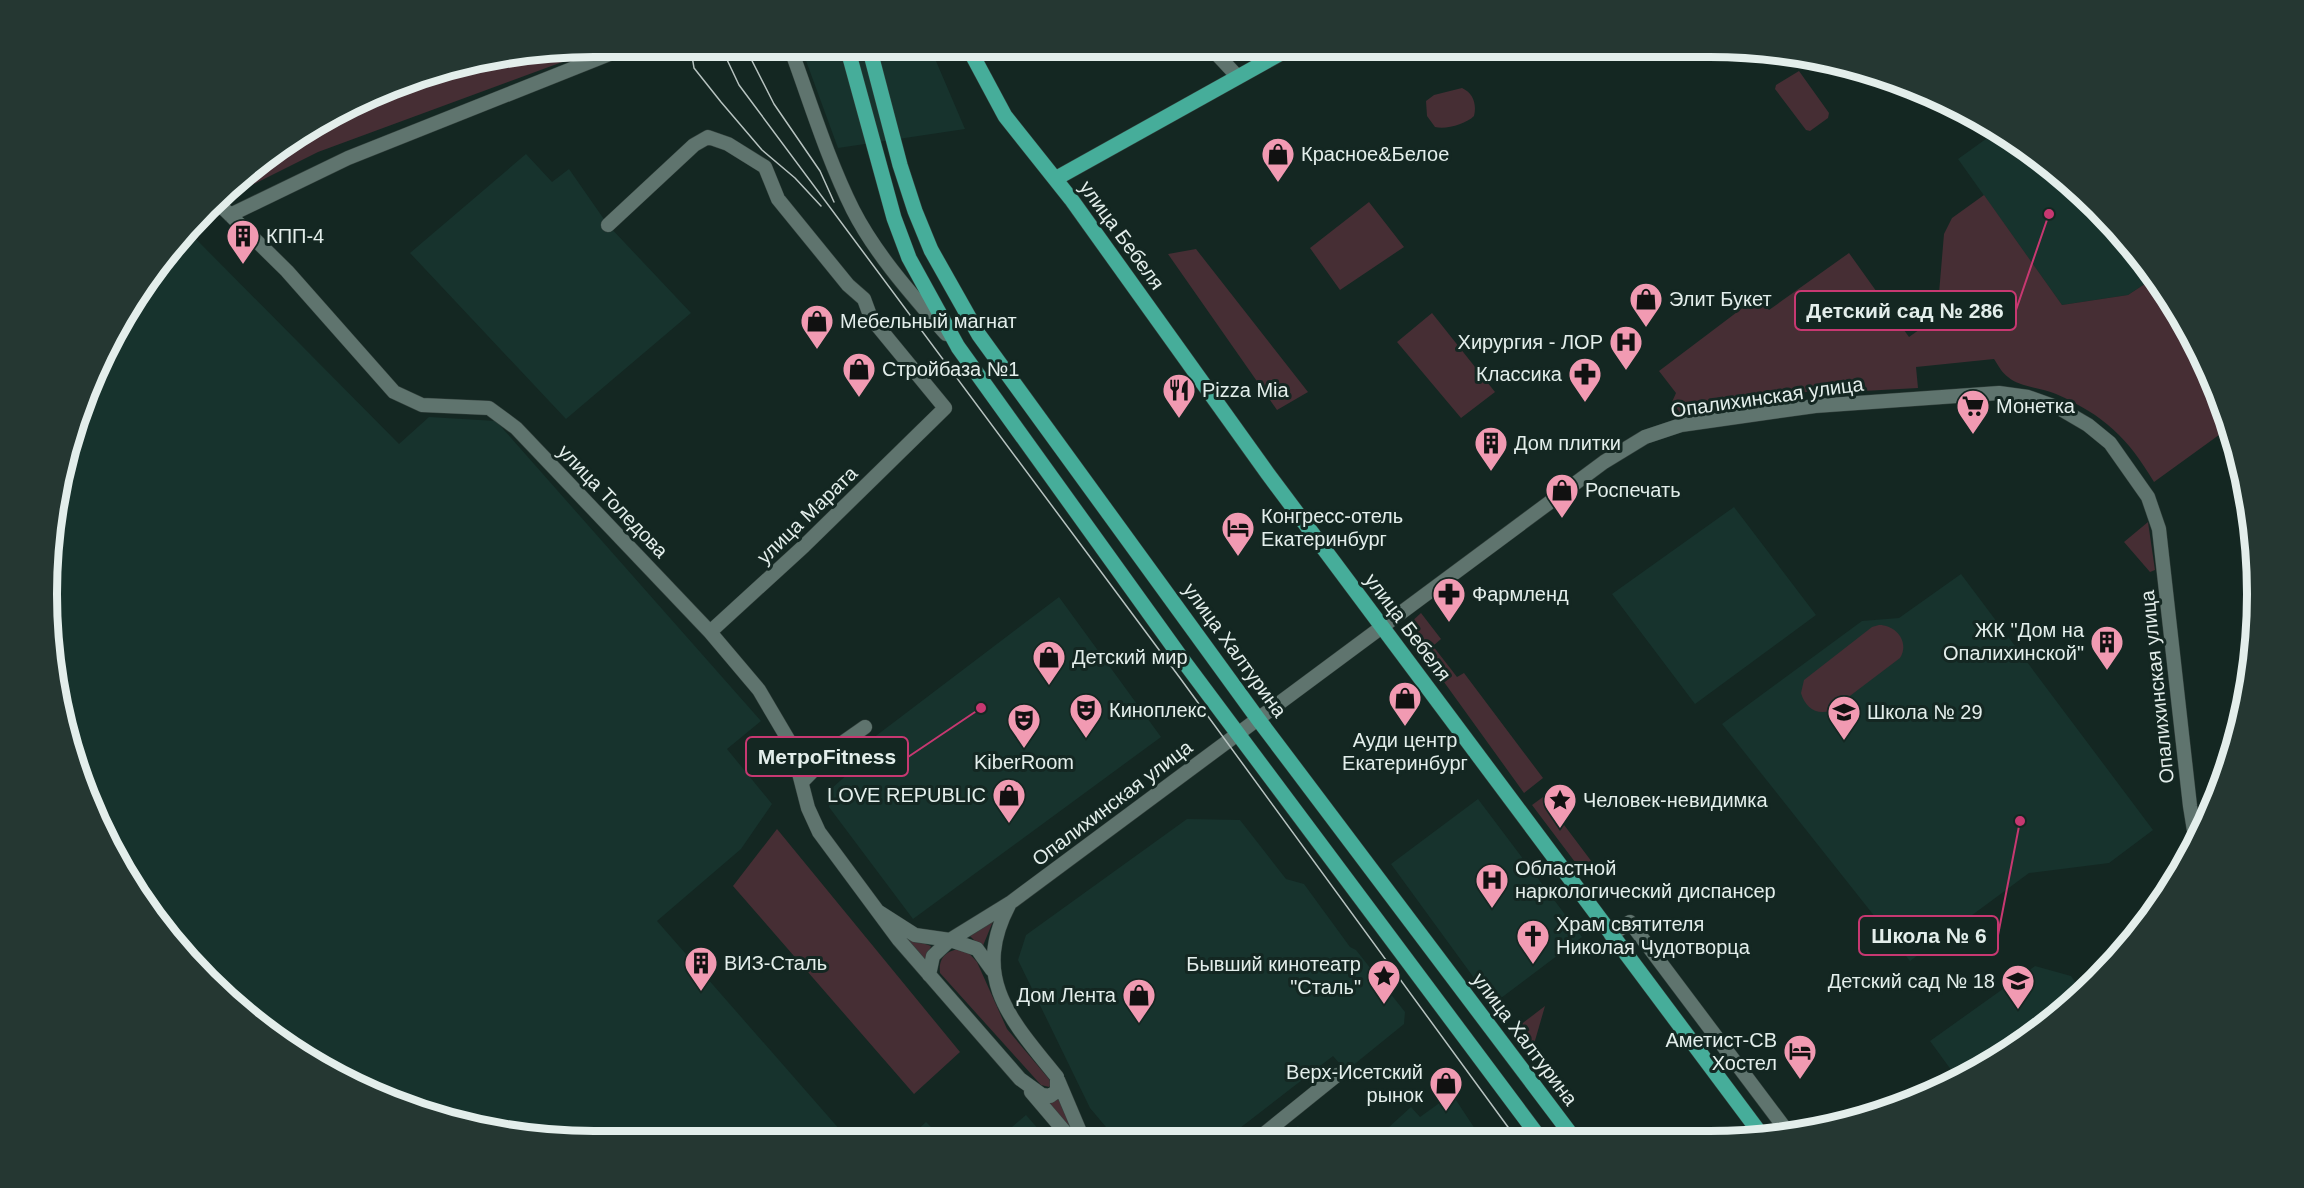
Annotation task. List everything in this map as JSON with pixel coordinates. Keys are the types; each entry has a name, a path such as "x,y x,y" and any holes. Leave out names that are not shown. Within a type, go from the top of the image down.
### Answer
{"main road":[{"path":"850,57 879,171 909,258 958,347 1238,734 1535,1131"},
{"name":"улица Халтурина","path":"872,57 900,165 932,250 979,335 1258,719 1568,1131"},
{"name":"улица Бебеля","path":"973,57 1005,116 1055,179 1382,627 1757,1129"},
{"path":"1055,179 1274,57"}],"street":[{"path":"230,215 348,158 600,57"},
{"path":"794,57 853,210 907,289 958,347"},
{"path":"1219,57 1238,77"},
{"name":"улица Марата","path":"608,225 694,145 708,137 728,144 765,167 778,199 848,285 864,299 871,318 945,408 804,546 710,632"},
{"name":"улица Толедова","path":"222,207 287,271 394,392 422,405 489,408 516,428 710,632 759,690 792,746 808,808 819,832 929,975 1020,1079"},
{"name":"Опалихинская улица","path":"929,975 933,956 950,940 1010,903 1604,462 1645,437 1681,425 1815,406 1973,393 2028,397 2060,408 2110,442 2148,496 2160,530 2194,828"},
{"path":"802,782 836,748 865,727"},
{"path":"992,970 992,950 996,928 1010,903"},
{"path":"879,912 915,935 950,940 977,949 992,970 1003,1004 1057,1077 1080,1131"},
{"path":"1611,935 1630,922 1783,1126"},
{"path":"1268,1131 1337,1075"},
{"path":"1020,1079 1042,1095 1050,1096 1057,1091 1057,1077"},
{"path":"1020,1079 1064,1131"}],"shaded area":[{"path":"805,57 934,57 965,129 838,148"},
{"path":"574,58 318,152 248,187 244,187 267,168 325,129 388,98 421,85 489,67"},
{"path":"1799,71 1829,113 1828,118 1810,131 1806,130 1775,89 1776,85"},
{"path":"1462,88 1473,99 1474,116 1456,126 1435,127 1427,116 1426,101 1434,95"},
{"path":"1990,136 2008,148 2037,168 2090,214 2114,240 2147,283 2128,295 2062,305 1958,159"},
{"path":"526,154 552,182 569,169 608,225 691,313 566,419 410,253"},
{"path":"1984,195 2062,305 2128,295 2147,283 2192,356 2222,433 2154,482 2134,452 2113,429 2073,402 2013,380 2004,373 1994,359 1916,367 1918,388 1845,392 1829,388 1681,414 1672,402 1676,393 1659,371 1757,297 1769,310 1849,253 1909,337 1937,317 1944,234 1952,218"},
{"path":"1369,202 1404,247 1340,290 1310,248"},
{"name":"ВИЗ-Сталь","path":"193,236 399,444 429,417 496,421 761,721 727,749 772,804 741,849 657,921 841,1131 559,1130 489,1121 421,1103 356,1076 325,1059 267,1020 214,974 168,921 148,892 112,832 85,767 75,733 67,699 58,629 58,559 67,489 85,421 98,388 129,325 168,267"},
{"path":"1196,249 1308,392 1277,410 1168,254"},
{"path":"1432,313 1495,392 1461,418 1397,342"},
{"path":"1734,507 1816,615 1695,704 1612,594"},
{"path":"2148,522 2155,570 2150,572 2124,542"},
{"path":"1961,574 2153,830 2109,863 2029,873 1910,961 1722,724 1862,621 1899,618"},
{"path":"1059,597 1161,737 913,919 829,807 830,790 862,761 856,751"},
{"path":"1421,613 1441,639 1433,646 1457,677 1464,673 1543,778 1524,793 1413,639 1409,624"},
{"path":"1879,625 1891,628 1900,636 1903,652 1900,658 1830,711 1820,712 1811,709 1801,693 1804,680 1872,627"},
{"path":"1543,797 1592,862 1581,870 1532,805"},
{"name":"Областной наркологический диспансер","path":"1478,799 1582,937 1493,1004 1391,864"},
{"path":"1187,819 1240,820 1286,879 1304,884 1350,947 1356,950 1405,1012 1404,1024 1346,1071 1333,1056 1236,1131 1109,1131 1090,1108 1018,960 1026,935"},
{"path":"777,829 960,1052 914,1094 733,886"},
{"path":"994,919 982,948 969,935"},
{"path":"902,936 931,946 924,964"},
{"path":"964,948 977,962 1007,1029 1049,1079 1051,1084 1049,1087 1041,1085 940,973 941,962 946,954"},
{"name":"Детский сад № 18","path":"2035,966 2071,976 2078,986 2037,1020 1953,1073 1930,1041"},
{"path":"1545,1006 1532,1051 1515,1029"},
{"path":"1062,1094 1074,1131 1070,1131 1043,1102"},
{"name":"Верх-Исетский рынок","path":"1452,1094 1476,1131 1385,1131 1411,1107 1420,1117"},
{"path":"1026,1115 1040,1131 1007,1131"},
{"path":"926,1122 935,1131 916,1131"},
{"path":"1298,1126 1303,1131 1291,1131"}],"tram line":[{"path":"692,57 694,68 762,150 795,178 821,206"},
{"path":"726,57 739,85 1180,678 1511,1131"},
{"path":"750,57 774,104 820,171 834,202"}],"place":[{"name":"Красное&Белое","path":"1278,183"},
{"name":"Детский сад № 286","path":"2049,214"},
{"name":"КПП-4","path":"243,265"},
{"name":"Элит Букет","path":"1646,328"},
{"name":"Мебельный магнат","path":"817,350"},
{"name":"Хирургия - ЛОР","path":"1626,371"},
{"name":"Стройбаза №1","path":"859,398"},
{"name":"Классика","path":"1585,403"},
{"name":"Pizza Mia","path":"1179,419"},
{"name":"Монетка","path":"1973,435"},
{"name":"Дом плитки","path":"1491,472"},
{"name":"Роспечать","path":"1562,519"},
{"name":"Конгресс-отель Екатеринбург","path":"1238,557"},
{"name":"Фармленд","path":"1449,623"},
{"name":"ЖК \"Дом на Опалихинской\"","path":"2107,671"},
{"name":"Детский мир","path":"1049,686"},
{"name":"МетроFitness","path":"981,708"},
{"name":"Ауди центр Екатеринбург","path":"1405,727"},
{"name":"Киноплекс","path":"1086,739"},
{"name":"Школа № 29","path":"1844,741"},
{"name":"KiberRoom","path":"1024,749"},
{"name":"Школа № 6","path":"2020,821"},
{"name":"LOVE REPUBLIC","path":"1009,824"},
{"name":"Человек-невидимка","path":"1560,829"},
{"name":"Областной наркологический диспансер","path":"1492,909"},
{"name":"Храм святителя Николая Чудотворца","path":"1533,965"},
{"name":"ВИЗ-Сталь","path":"701,992"},
{"name":"Бывший кинотеатр \"Сталь\"","path":"1384,1005"},
{"name":"Детский сад № 18","path":"2018,1010"},
{"name":"Дом Лента","path":"1139,1024"},
{"name":"Аметист-СВ Хостел","path":"1800,1080"},
{"name":"Верх-Исетский рынок","path":"1446,1112"}]}
